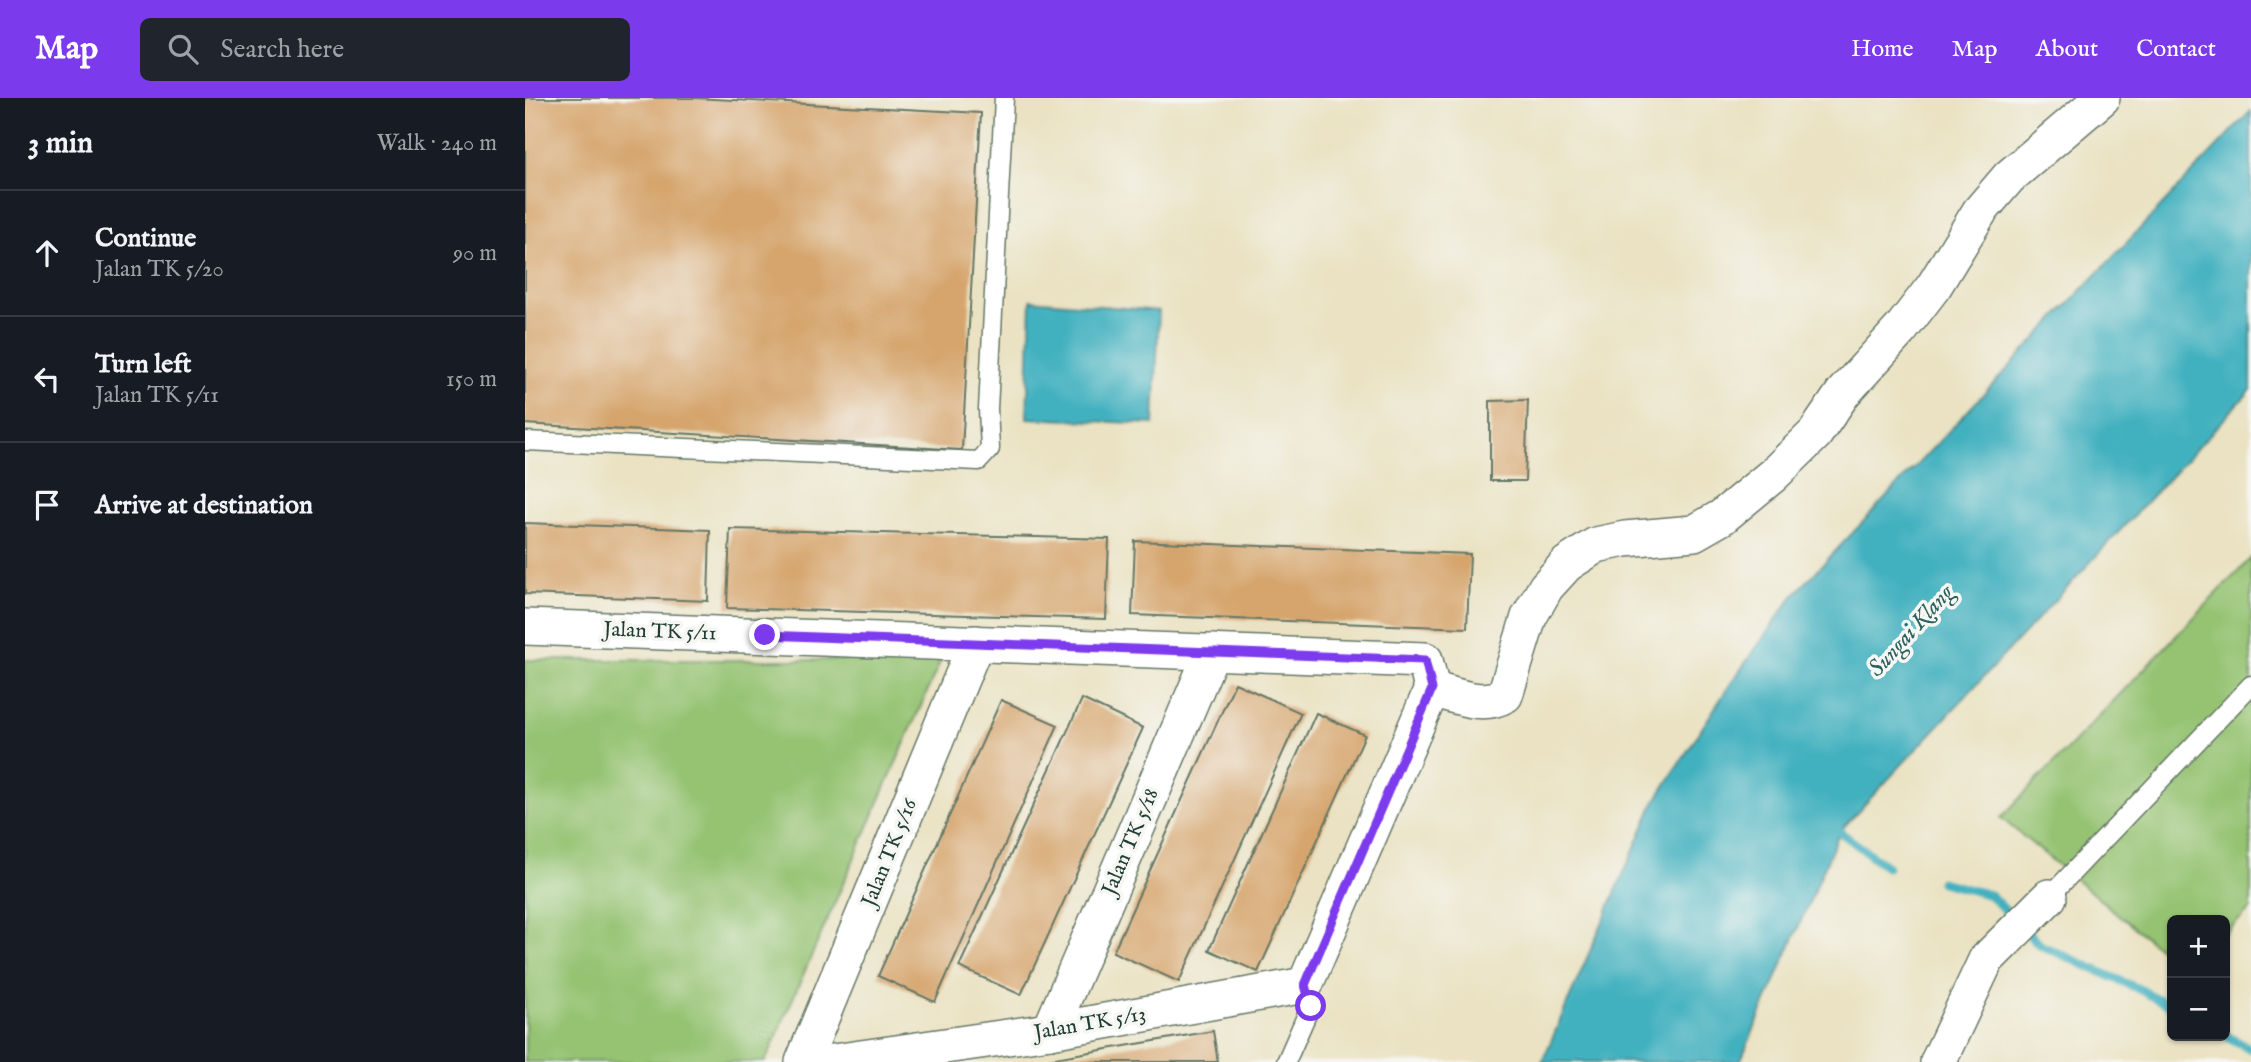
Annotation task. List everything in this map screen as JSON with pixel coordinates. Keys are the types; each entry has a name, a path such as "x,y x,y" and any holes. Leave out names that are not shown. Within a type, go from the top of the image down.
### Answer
{"street":[{"name":"Jalan TK 5/11","path":"525,627 1212,652 1429,674 1479,702 1493,702 1505,695 1529,617 1546,587 1567,564 1596,545 1625,538 1694,533 1722,517 1773,475 1815,434 1843,393 1901,329 1934,286 1980,211 2009,177 2102,98"},
{"name":"Jalan TK 5/16","path":"803,1062 976,643"},
{"name":"Jalan TK 5/18","path":"1050,1031 1212,652"},
{"path":"1305,985 1429,674"},
{"path":"1938,1062 1986,960 2049,897"},
{"name":"Jalan TK 5/13","path":"833,1062 1050,1031 1305,985"}],"lane":[{"path":"525,441 979,461 991,449 988,409 1003,98"},
{"path":"2049,897 2251,685"},
{"path":"1286,1062 1311,1006 1305,985"}],"green space":[{"path":"2251,558 2251,909 2230,928 2230,915 2167,915 2167,955 2001,818"},
{"path":"525,660 941,660 765,1062 525,1062"}],"water":[{"name":"Sungai Klang","path":"2251,111 2251,390 1840,831 1740,1062 1542,1062 1654,803 1729,686 1793,596"},
{"path":"1031,300 1159,311 1154,424 1027,418"}],"building":[{"path":"525,98 693,98 981,113 962,450 525,424"},
{"path":"1528,400 1525,481 1490,481 1490,401"},
{"path":"525,523 710,530 708,601 525,594"},
{"path":"730,529 1109,539 1106,619 727,608"},
{"path":"1135,541 1470,554 1467,628 1132,615"},
{"path":"1235,683 1301,713 1179,982 1113,952"},
{"path":"1082,699 1143,728 1021,995 959,967"},
{"path":"1001,700 1058,725 935,1002 878,976"},
{"path":"1316,713 1365,735 1258,972 1209,950"},
{"path":"1213,1031 1218,1062 1037,1062 1037,1061"}],"waterway":[{"path":"1832,826 1887,867"},
{"path":"1941,882 1990,895 2016,921"},
{"path":"2026,931 2040,945 2167,1004"},
{"path":"2230,1038 2251,1049"}],"route":[{"path":"765,635 1425,660 1432,689 1305,985 1311,1006"}]}
